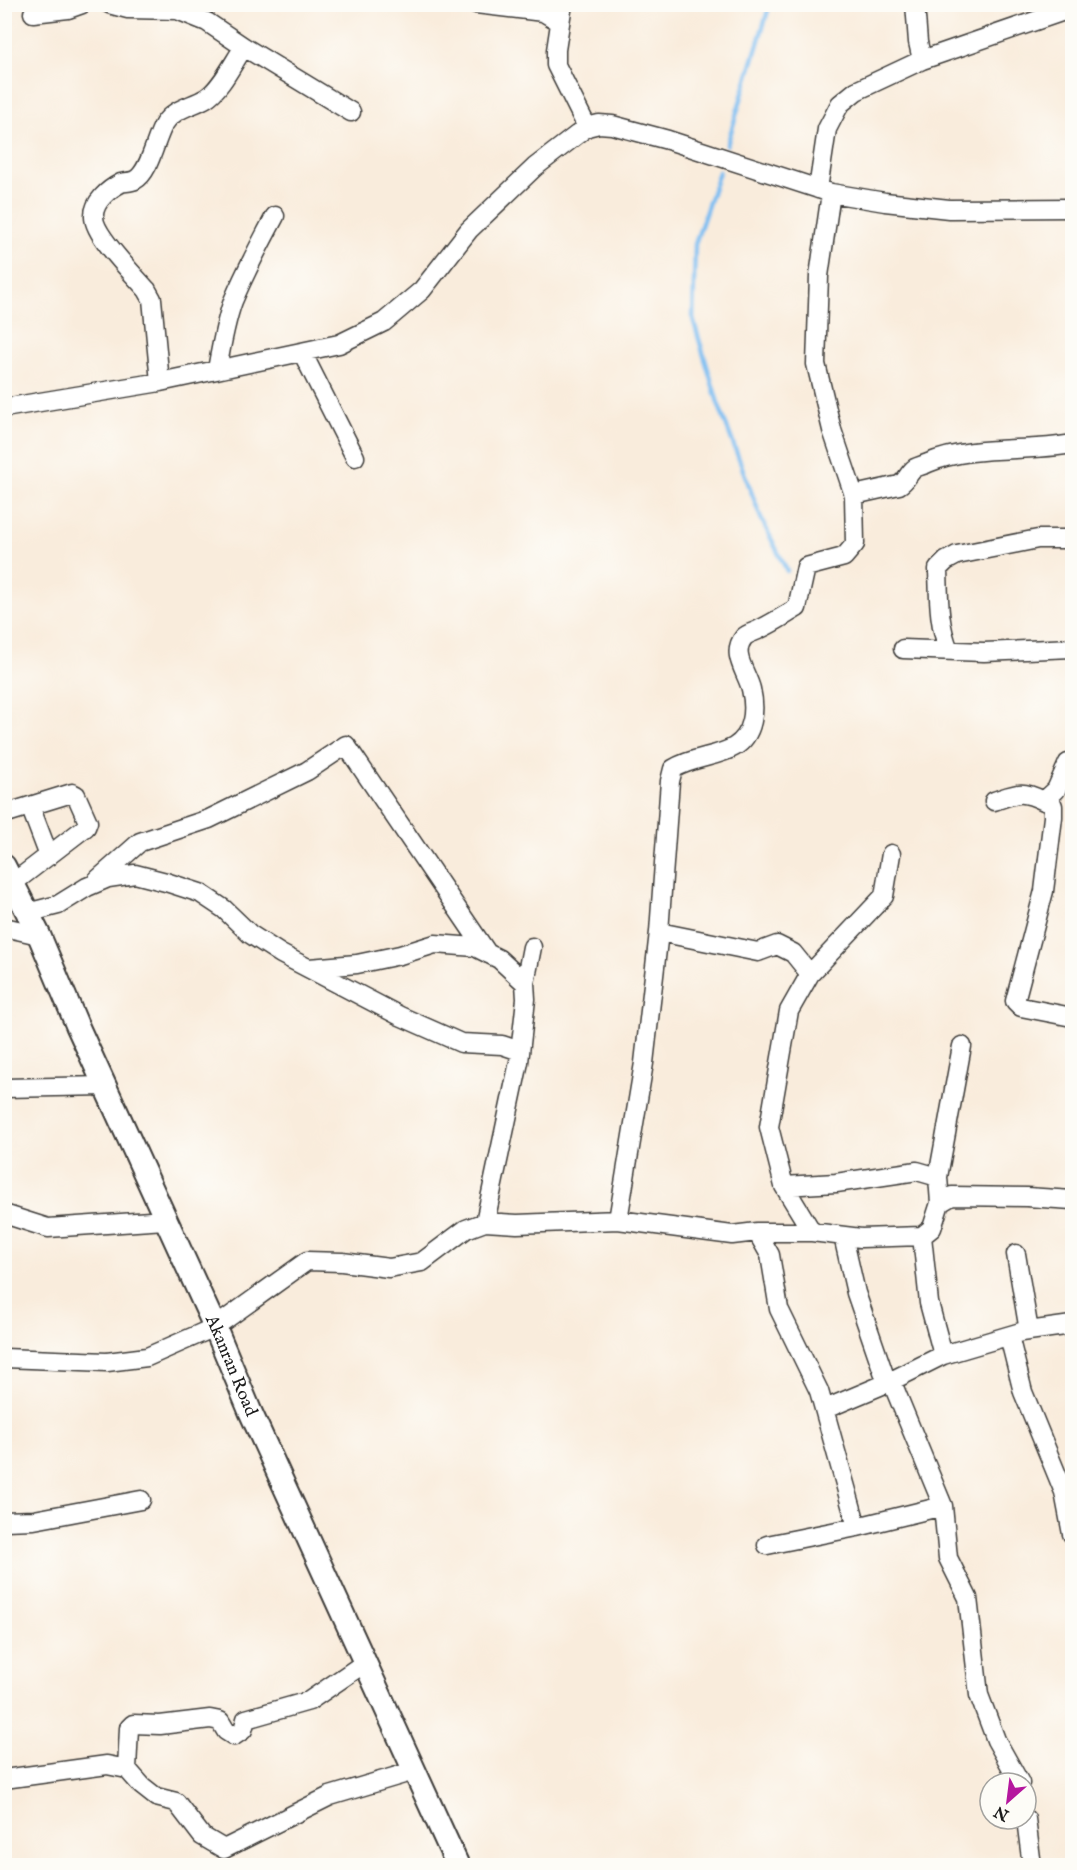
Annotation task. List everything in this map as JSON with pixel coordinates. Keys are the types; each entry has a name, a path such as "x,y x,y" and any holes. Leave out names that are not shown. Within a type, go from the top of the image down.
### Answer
{"main road":[{"name":"Akanran Road","path":"8,874 39,935 77,1025 215,1327 250,1411 458,1866"}],"street":[{"path":"33,13 68,9 82,4"},
{"path":"109,4 128,9 177,10 207,22 351,112"},
{"path":"476,4 562,13 556,65 589,122"},
{"path":"915,4 922,60"},
{"path":"618,1220 644,1063 659,932 670,781 673,769 681,764 735,747 753,724 751,690 738,656 745,635 796,608 806,567 844,558 855,544 854,495 835,440 816,364 827,129 840,104 856,91 922,60 1064,11 1072,4"},
{"path":"160,382 152,299 147,290 104,240 93,217 96,205 102,197 121,183 134,180 140,175 170,116 206,98 214,91 244,47"},
{"path":"4,408 160,382 339,344 384,322 422,290 469,230 535,167 589,122 612,124 668,140 824,191 885,202 949,209 1072,207"},
{"path":"217,370 233,302 275,216"},
{"path":"302,352 355,457"},
{"path":"854,495 899,485 906,481 916,468 948,455 995,449 1032,449 1072,444"},
{"path":"949,650 942,633 940,617 939,569 946,561 957,555 1038,539 1072,539"},
{"path":"903,649 984,652 1072,648"},
{"path":"92,885 140,842 209,819 307,771 346,745 488,954"},
{"path":"994,801 1019,793 1029,794 1044,801 1056,790 1068,763 1072,764"},
{"path":"4,814 72,793 76,795 88,822 86,827 49,855 8,874"},
{"path":"1049,796 1053,806 1053,817 1044,891 1015,1001 1021,1007 1072,1017"},
{"path":"30,806 49,855"},
{"path":"812,1232 784,1186 769,1128 789,1011 810,974 884,896 891,854"},
{"path":"27,913 58,905 108,878 135,874 200,893 224,909 250,934 281,954 400,1016 461,1043 502,1045 520,1051"},
{"path":"4,927 39,935"},
{"path":"659,932 758,952 777,945 793,953 810,974"},
{"path":"309,968 357,964 400,955 435,944 475,947 499,959 525,983"},
{"path":"484,1222 520,1051 526,999 525,983 532,947"},
{"path":"4,1358 107,1362 147,1357 215,1327 307,1261 342,1262 389,1268 422,1262 466,1229 484,1222 517,1224 618,1220 732,1235 757,1232 812,1232 861,1238 922,1236 933,1228 940,1203 938,1177 962,1046"},
{"path":"4,1088 106,1086"},
{"path":"784,1186 836,1183 917,1171 938,1177"},
{"path":"940,1203 952,1196 1072,1200"},
{"path":"4,1214 48,1228 165,1220"},
{"path":"757,1232 770,1255 779,1309 819,1391 857,1527"},
{"path":"770,1255 780,1233"},
{"path":"843,1236 856,1293 889,1382 943,1506 948,1558 968,1598 978,1695 996,1740 1013,1771"},
{"path":"922,1236 929,1304 943,1355"},
{"path":"1016,1254 1029,1331"},
{"path":"824,1407 830,1407 889,1382 943,1355 1029,1331 1072,1324"},
{"path":"1009,1336 1023,1392 1064,1492 1072,1534"},
{"path":"4,1521 34,1520 141,1500"},
{"path":"767,1545 857,1527 943,1506"},
{"path":"127,1769 129,1728 133,1724 160,1725 210,1719 220,1721 226,1731 234,1736 243,1730 246,1719 309,1701 366,1662"},
{"path":"4,1779 106,1765 127,1769 142,1786 156,1797 176,1802 202,1836 224,1849 330,1796 414,1771"},
{"path":"1028,1831 1032,1866"}],"waterway":[{"path":"727,145 770,4"},
{"path":"719,172 695,244 693,319 718,403 761,518 787,571"}]}
